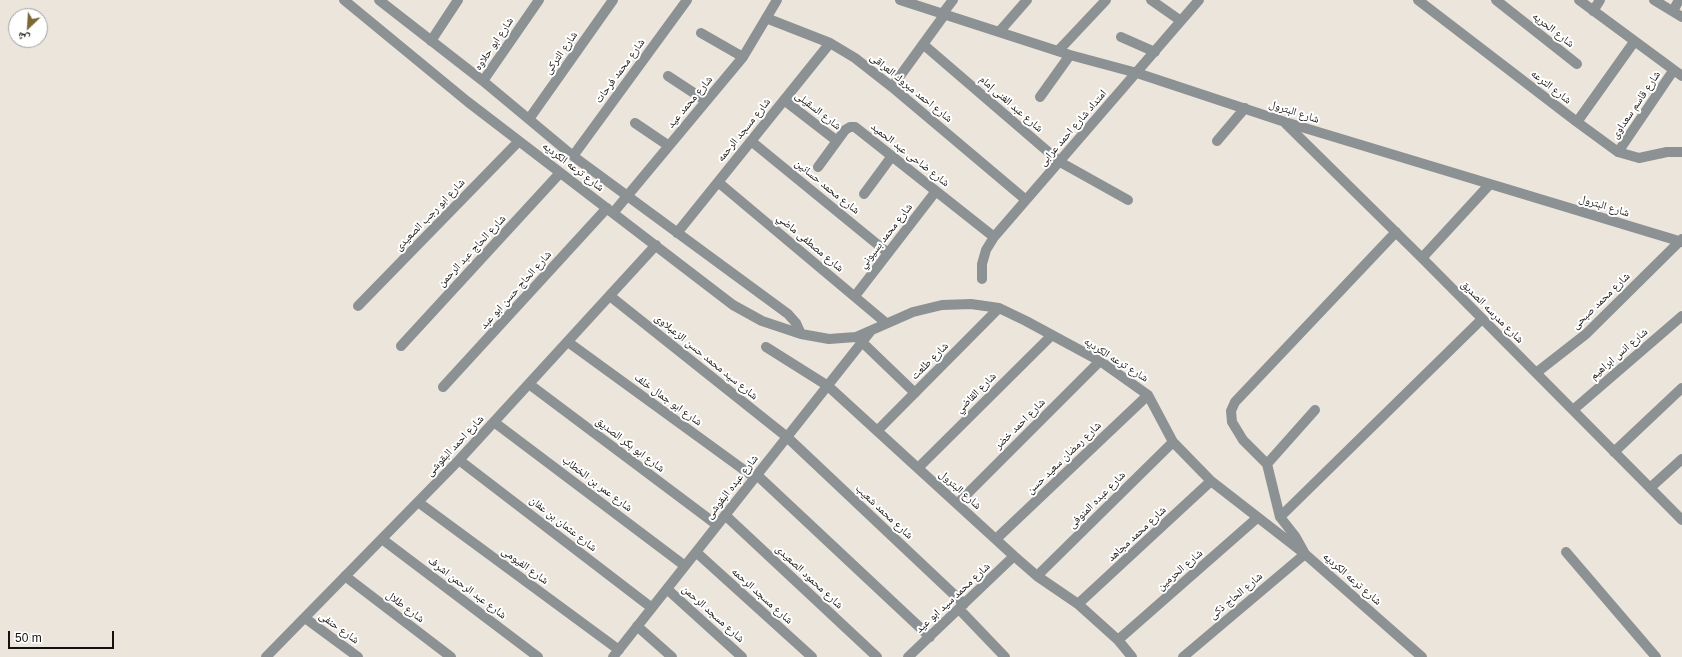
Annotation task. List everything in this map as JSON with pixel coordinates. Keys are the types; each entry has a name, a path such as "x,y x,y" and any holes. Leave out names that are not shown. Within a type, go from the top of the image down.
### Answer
{"street":[{"name":"شارع ترعه الكرديه","path":"344,0 468,102 560,173 733,305 762,321 801,334 830,339 856,337 913,312 942,305 971,304 999,308 1100,361 1148,395 1173,442 1211,481 1305,554 1422,657"},
{"name":"شارع ترعه الكرديه","path":"379,0 391,3 431,40 573,156 788,314 796,323 801,334"},
{"path":"431,40 458,0"},
{"name":"شارع ابو حلاوه","path":"483,81 539,0"},
{"name":"شارع التركى","path":"529,119 613,0"},
{"name":"شارع محمد فرحات","path":"573,156 687,0"},
{"name":"شارع محمد عيد","path":"610,210 627,196 743,57 777,0"},
{"name":"شارع البترول","path":"900,0 1058,51 1137,73 1284,122 1681,241"},
{"path":"892,87 924,45 953,0"},
{"path":"1000,32 1026,0"},
{"path":"1058,51 1106,0"},
{"path":"1151,0 1181,21"},
{"name":"امتداد شارع احمد عرابى","path":"982,279 982,264 986,250 994,237 1199,0"},
{"name":"شارع الترعه","path":"1418,0 1618,152 1639,158 1667,152 1682,152"},
{"name":"شارع الحريه","path":"1496,0 1577,64"},
{"path":"1579,0 1678,74"},
{"path":"1593,11 1600,0"},
{"path":"1654,0 1682,17"},
{"path":"1673,11 1679,0"},
{"name":"شارع احمد مبروك العراقى","path":"766,18 830,43 855,58 892,87 1026,200"},
{"path":"701,33 743,57"},
{"path":"1121,37 1155,52"},
{"path":"1577,122 1634,42"},
{"name":"شارع مسجد الرحمه","path":"677,233 830,43"},
{"name":"شارع عبد الغنى إمام","path":"924,45 1060,162 1128,200"},
{"path":"1040,98 1070,54"},
{"name":"شارع قاسم سعداوى","path":"1618,152 1678,74"},
{"path":"668,76 706,101"},
{"name":"شارع السقيلى","path":"784,100 837,142"},
{"path":"1217,141 1245,108"},
{"name":"شارع مدرسه الصديق","path":"1284,122 1396,232 1682,520"},
{"path":"635,123 668,146"},
{"name":"شارع ضاحى عبد الحميد","path":"818,166 845,130 853,127 994,237"},
{"name":"شارع ابو رجب الصعيدى","path":"358,306 519,141"},
{"name":"شارع محمد حسانين","path":"751,141 888,253"},
{"path":"864,194 892,156"},
{"name":"شارع الحاج عبد الرحمن","path":"401,346 560,173"},
{"name":"شارع مصطفى ماضي","path":"718,182 886,323"},
{"path":"1422,258 1490,184"},
{"name":"شارع محمد بسيوني","path":"855,296 936,191"},
{"name":"شارع الحاج حسن ابو عبد","path":"443,387 610,210"},
{"path":"1305,554 1296,536 1280,517 1267,464 1243,440 1232,422 1231,411 1235,402 1396,232"},
{"name":"شارع محمد صبحى","path":"1536,373 1586,334 1681,241"},
{"name":"شارع احمد البقوشى","path":"266,657 459,460 656,246"},
{"name":"شارع سيد محمد حسن الزعبلاوى","path":"610,296 787,437"},
{"name":"شارع طلعت","path":"877,431 999,308"},
{"name":"شارع انس ابراهيم","path":"1573,410 1682,316"},
{"path":"1280,517 1482,319"},
{"name":"شارع عبده البقوشى","path":"616,654 870,332"},
{"name":"شارع القاضي","path":"918,468 1051,336"},
{"name":"شارع ابو جمال خلف","path":"568,342 756,477 930,636"},
{"path":"862,342 915,393"},
{"name":"شارع البترول","path":"766,347 828,386 1014,556 1037,576 1078,604 1118,640 1132,657"},
{"name":"شارع احمد خضر","path":"957,504 1100,361"},
{"name":"شارع ابو بكر الصديق","path":"529,384 718,525"},
{"path":"1614,452 1682,388"},
{"name":"شارع رمضان سعيد حسن","path":"996,539 1148,395"},
{"path":"1267,464 1315,410"},
{"name":"شارع عمر بن الخطاب","path":"494,422 685,566"},
{"name":"شارع محمد شعيب","path":"787,437 961,606 1005,657"},
{"name":"شارع عبده المنوفى","path":"1037,576 1173,442"},
{"path":"1650,488 1682,459"},
{"name":"شارع عثمان بن عفان","path":"459,460 652,608"},
{"name":"شارع محمد مجاهد","path":"1078,604 1211,481"},
{"name":"شارع الفيومى","path":"418,502 616,654"},
{"name":"شارع محمود الصعيدى","path":"725,515 877,657"},
{"name":"شارع الحرمين","path":"1118,640 1257,518"},
{"name":"شارع عبد الرحمن اشرف","path":"382,539 538,657"},
{"name":"شارع مسجد الرحمه","path":"696,552 812,657"},
{"path":"1566,552 1656,657"},
{"name":"شارع الحاج ذكى","path":"1183,657 1305,554"},
{"name":"شارع محمد سيد ابو عيد","path":"912,656 930,636 1014,556"},
{"name":"شارع طلال","path":"345,576 451,657"},
{"name":"شارع مسجد الرحمن","path":"667,589 742,657"},
{"name":"شارع حنفى","path":"305,618 358,657"},
{"path":"638,626 672,657"}]}
